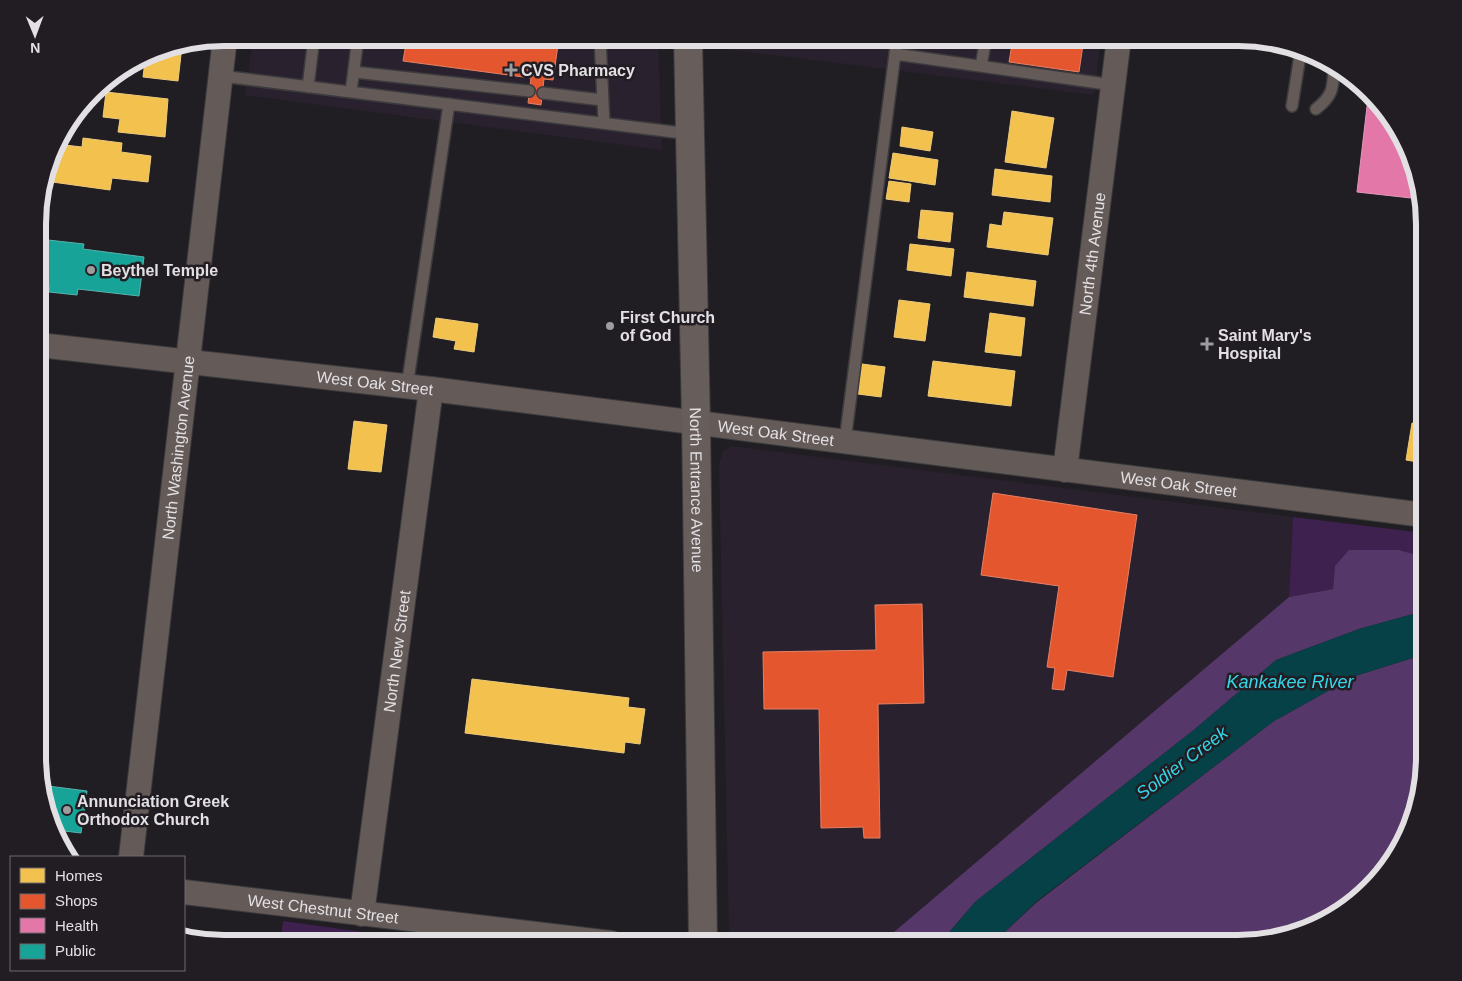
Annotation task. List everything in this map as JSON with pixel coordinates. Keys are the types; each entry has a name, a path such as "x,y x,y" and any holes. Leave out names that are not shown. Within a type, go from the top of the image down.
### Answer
{"main road":[{"name":"North Entrance Avenue","path":"688,46 696,422 702,935"}],"street":[{"name":"North Washington Avenue","path":"132,856 224,46"},
{"name":"North 4th Avenue","path":"1065,470 1118,46"},
{"name":"West Oak Street","path":"46,346 430,389 1416,514"},
{"name":"North New Street","path":"362,914 430,389"},
{"name":"West Chestnut Street","path":"185,892 542,935"}],"lane":[{"path":"308,87 313,46"},
{"path":"351,92 357,46"},
{"path":"600,46 604,123"},
{"path":"845,442 896,46"},
{"path":"981,66 985,46"},
{"path":"895,54 1113,85"},
{"path":"1292,106 1300,58"},
{"path":"354,72 529,91"},
{"path":"1316,109 1327,101 1333,85 1334,74"},
{"path":"221,76 690,134"},
{"path":"543,93 602,100"},
{"path":"407,387 449,104"}],"shaded area":[{"path":"252,46 658,46 662,150 245,95"},
{"path":"711,46 1100,46 1094,95"},
{"path":"731,446 1293,517 1289,597 890,935 731,935 719,464 723,451"},
{"path":"1293,517 1416,532 1416,555 1399,550 1335,566 1333,589 1289,597"},
{"path":"1349,550 1399,550 1416,555 1416,613 1359,629 1276,660 1195,729 975,902 947,935 890,935 1289,597 1333,589 1335,566"},
{"path":"1416,657 1416,757 1410,803 1392,846 1364,883 1337,905 1306,921 1284,929 1250,934 1002,935 1037,902 1274,721 1355,676"},
{"path":"283,921 385,935 281,935"}],"water":[{"name":"Kankakee River","path":"1416,613 1416,657 1355,676 1274,721 1037,901 1001,935 947,935 975,902 1195,729 1276,660 1359,629"}],"building: Homes":[{"path":"181,51 178,81 143,77 144,65"},
{"path":"106,92 168,99 165,137 118,132 120,119 103,117"},
{"path":"1012,111 1054,118 1046,168 1005,162"},
{"path":"902,127 933,132 930,151 900,146"},
{"path":"83,138 122,143 121,152 151,156 148,182 112,178 110,190 51,182 65,145 82,147"},
{"path":"893,153 938,160 935,185 889,178"},
{"path":"995,169 1052,176 1050,202 992,195"},
{"path":"889,181 911,184 909,202 886,199"},
{"path":"921,210 953,213 950,242 918,238"},
{"path":"1004,212 1053,218 1048,255 987,247 990,224 1002,226"},
{"path":"910,244 954,249 951,276 907,270"},
{"path":"967,272 1036,281 1033,306 964,297"},
{"path":"899,300 930,304 925,341 894,337"},
{"path":"990,313 1025,318 1021,356 985,352"},
{"path":"436,318 478,324 474,352 454,349 456,341 433,337"},
{"path":"933,361 1015,371 1011,406 928,396"},
{"path":"862,364 885,367 881,397 858,394"},
{"path":"354,421 387,425 381,472 348,469"},
{"path":"1412,423 1415,423 1415,462 1406,460"},
{"path":"472,679 629,698 628,707 645,709 640,744 625,742 624,753 465,733"}],"building: Shops":[{"name":"CVS Pharmacy","path":"406,46 558,46 553,80 544,79 541,105 528,103 531,78 403,61"},
{"path":"1012,46 1083,46 1079,72 1009,62"},
{"path":"993,493 1137,515 1113,677 1067,670 1064,690 1052,689 1055,668 1047,667 1059,586 981,575"},
{"path":"922,604 924,703 878,704 880,838 864,838 863,827 821,828 819,709 764,709 763,652 876,650 875,605"}],"building: Health":[{"path":"1368,102 1386,125 1397,145 1410,178 1414,198 1357,192"}],"building: Public":[{"name":"Beythel Temple","path":"46,240 84,244 83,249 144,257 139,296 78,289 77,295 49,292 50,285 46,284"},
{"name":"Annunciation Greek Orthodox Church","path":"49,786 87,791 81,833 63,831 52,803"}],"place":[{"name":"CVS Pharmacy","path":"511,70"},
{"name":"Beythel Temple","path":"91,270"},
{"name":"First Church of God","path":"610,326"},
{"name":"Saint Mary's Hospital","path":"1207,344"},
{"name":"Annunciation Greek Orthodox Church","path":"67,810"}],"water label":[{"name":"Soldier Creek","path":"1182,763"}]}
